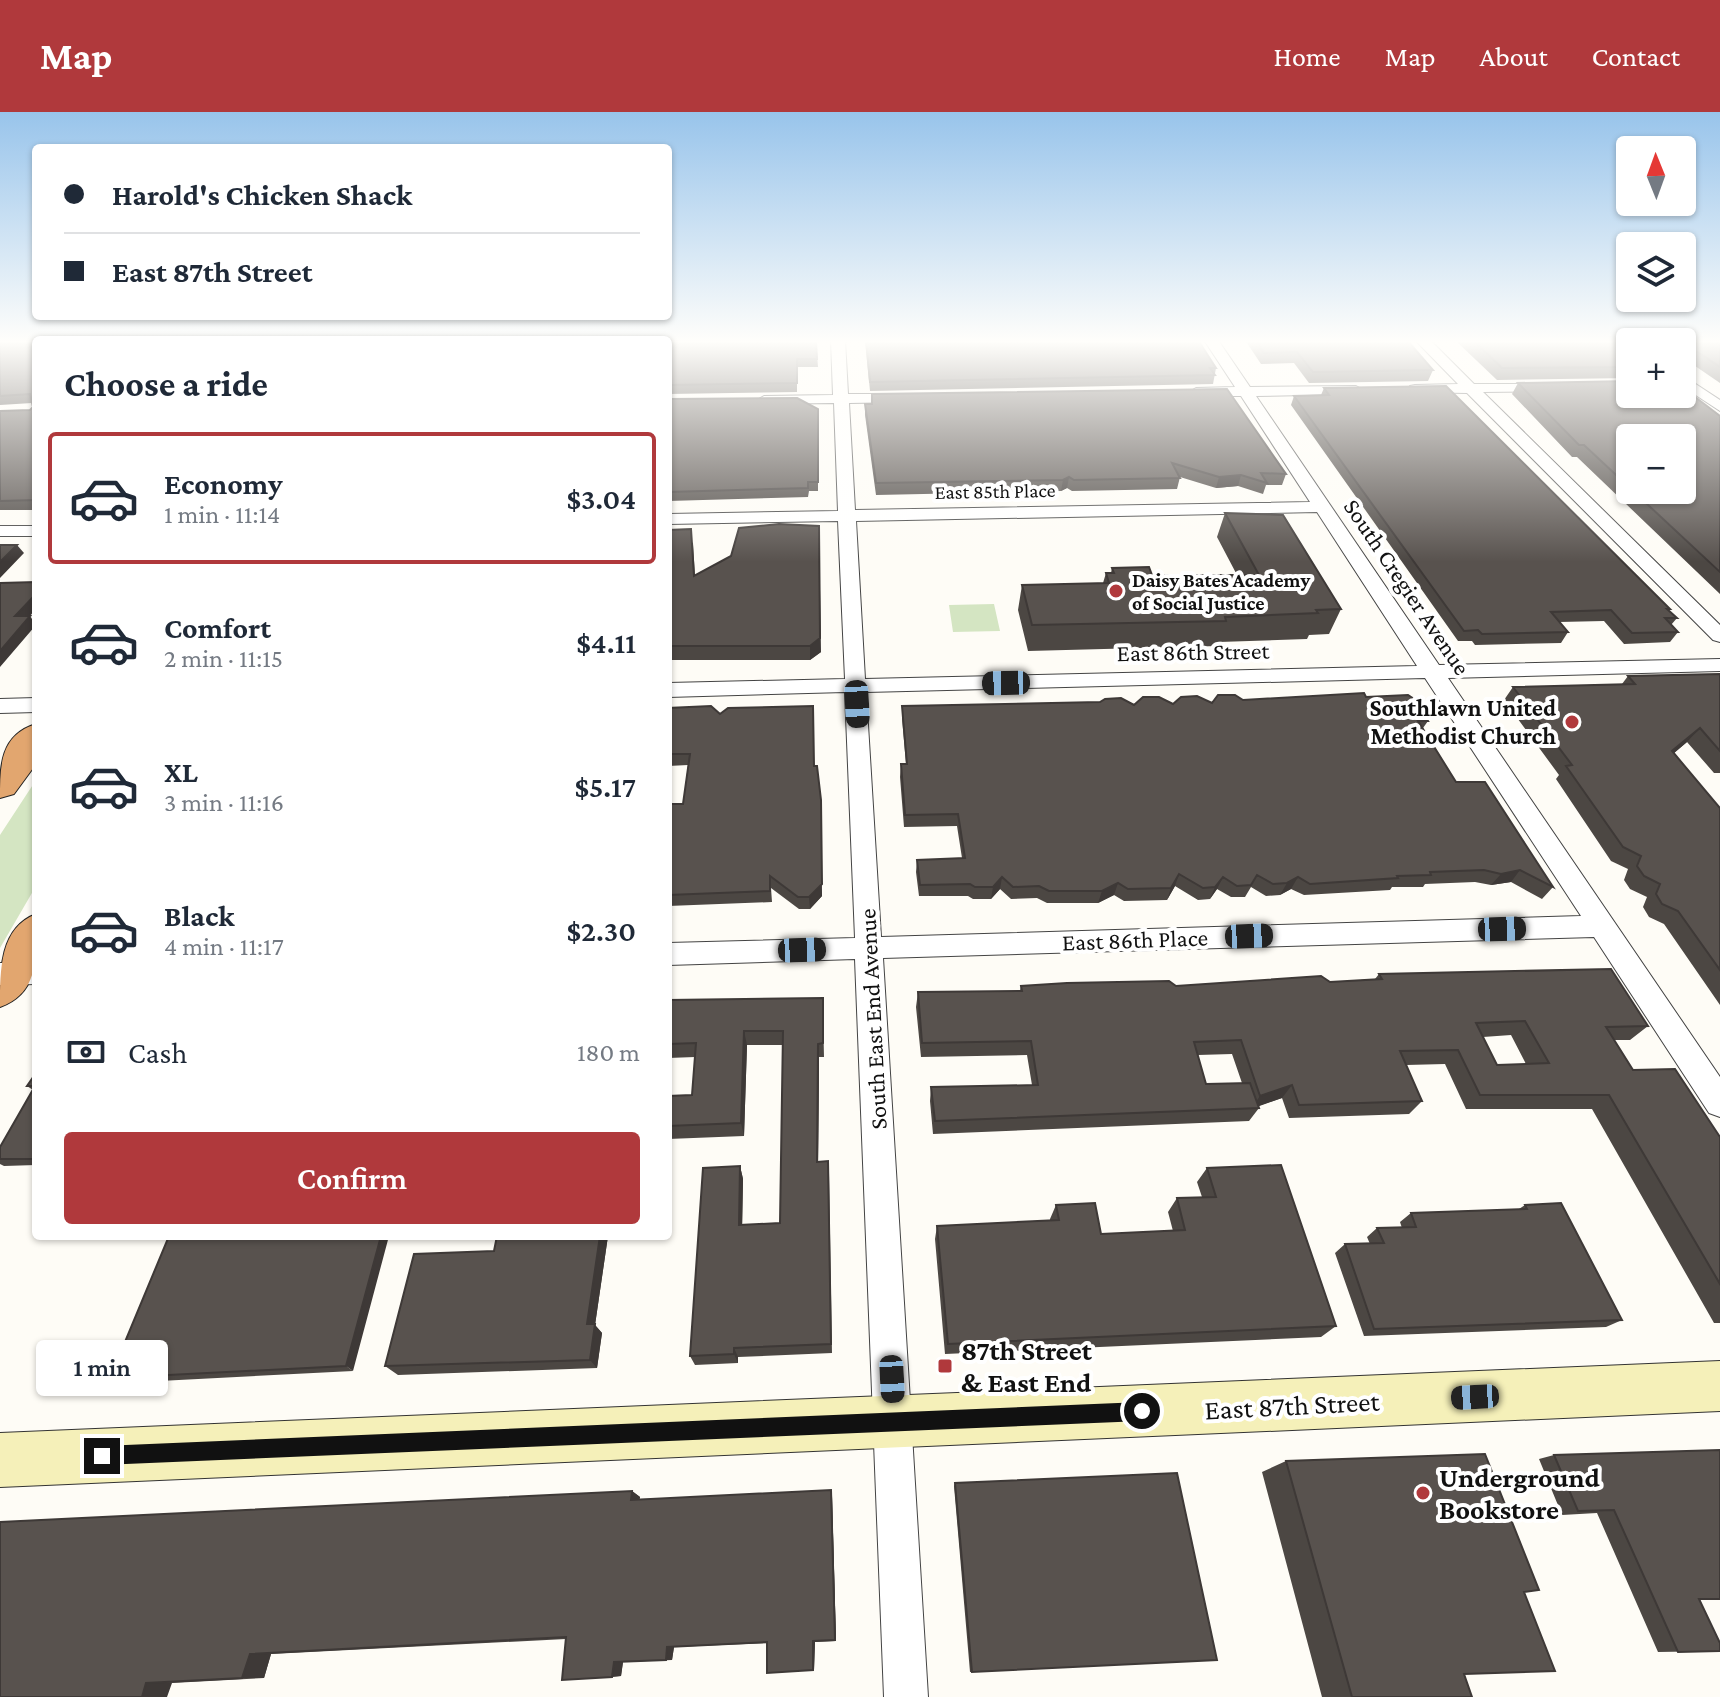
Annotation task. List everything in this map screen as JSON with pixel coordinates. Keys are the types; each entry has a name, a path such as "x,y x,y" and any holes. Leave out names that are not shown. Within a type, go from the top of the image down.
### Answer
{"highway":[{"path":"0,784 32,742"},
{"path":"11,977 32,939"}],"main road":[{"name":"East 87th Street","path":"0,1460 1720,1386"}],"street":[{"name":"South East End Avenue","path":"842,414 906,1697"},
{"name":"South Cregier Avenue","path":"1260,414 1720,1103"},
{"path":"1496,414 1720,636"},
{"name":"East 85th Place","path":"672,519 1322,507"},
{"path":"0,531 32,531"},
{"name":"East 86th Street","path":"672,690 1720,665"},
{"path":"0,706 32,705"},
{"name":"East 86th Place","path":"672,954 1602,926"}],"green space":[{"path":"994,604 1000,631 953,632 949,605"},
{"path":"32,786 32,893 0,948 0,835"}],"building":[{"path":"0,414 32,414 32,500 0,501"},
{"path":"672,414 818,414 818,482 808,482 808,488 672,492"},
{"path":"866,414 1244,414 1286,474 1261,473 1267,483 1241,475 1219,477 1172,463 1180,478 1074,480 1069,477 1063,480 876,483"},
{"path":"1307,414 1474,414 1670,609 1667,609 1677,618 1665,618 1678,632 1632,633 1611,610 1551,612 1568,632 1482,634 1478,630 1464,631"},
{"path":"1548,414 1720,416 1720,572 1647,504 1696,504 1696,424 1616,424 1616,475 1584,445 1579,445"},
{"path":"1225,513 1283,515 1341,609 1316,610 1318,613 1225,617 1226,621 1032,625 1022,585 1109,583 1106,573 1114,573 1112,568 1149,567 1152,575 1259,575"},
{"path":"779,524 819,526 820,638 810,646 672,646 672,530 691,529 694,576 731,556 739,528"},
{"path":"0,545 17,545 0,562"},
{"path":"32,582 32,598 15,616 30,616 0,651 0,583"},
{"path":"1720,674 1720,751 1700,728 1672,751 1720,808 1720,970 1678,911 1662,904 1656,894 1660,884 1644,876 1637,866 1641,856 1623,847 1566,766 1572,765 1513,687 1635,684 1628,676"},
{"path":"1364,693 1366,697 1408,695 1414,699 1428,721 1418,721 1456,782 1485,782 1553,887 1520,870 1501,874 1484,870 1430,872 1431,875 1310,884 1298,877 1287,883 1273,884 1257,875 1251,885 1237,886 1223,877 1215,887 1203,888 1179,874 1171,888 1128,889 1118,883 1102,891 1013,887 1002,877 993,887 920,885 917,860 965,858 958,814 905,815 901,764 907,764 902,706 1100,702 1121,698 1134,705 1143,697 1159,697 1173,704 1181,697 1197,696 1212,703 1218,695 1235,695 1243,700"},
{"path":"711,706 720,714 728,708 813,706 814,766 817,766 821,800 822,884 809,897 798,897 770,876 770,891 672,895 672,804 683,804 690,754 672,754 672,708"},
{"path":"1611,969 1648,1026 1606,1027 1633,1070 1675,1069 1720,1137 1720,1284 1609,1095 1480,1095 1458,1050 1400,1051 1422,1101 1299,1105 1292,1085 1260,1096 1241,1040 1194,1042 1206,1084 1250,1083 1259,1108 935,1121 931,1087 1038,1085 1031,1041 922,1043 918,992 1022,991 1021,986 1067,983 1169,981 1176,986 1321,976 1330,982 1382,979 1379,974","holes":["1525,1021 1549,1063 1497,1065 1476,1023"]},
{"path":"823,998 823,1043 818,1044 817,1162 828,1161 831,1344 734,1348 734,1354 690,1356 703,1168 740,1166 739,1225 780,1223 783,1031 744,1031 741,1123 672,1126 672,1096 692,1095 696,1043 672,1044 672,1000"},
{"path":"32,1091 32,1159 0,1159 0,1147"},
{"path":"1281,1165 1336,1326 948,1344 937,1226 1059,1220 1056,1205 1095,1203 1101,1234 1185,1230 1177,1198 1216,1197 1207,1168"},
{"path":"1561,1203 1622,1320 1374,1329 1345,1244 1384,1243 1377,1228 1416,1227 1411,1213 1527,1209 1525,1205"},
{"path":"167,1240 380,1240 346,1366 110,1378"},
{"path":"496,1240 599,1240 587,1324 595,1324 590,1360 385,1366 414,1254 494,1251"},
{"path":"1720,1450 1720,1599 1699,1599 1720,1643 1720,1651 1678,1652 1614,1510 1578,1511 1554,1455"},
{"path":"1485,1454 1539,1590 1524,1592 1555,1671 1464,1674 1472,1697 1352,1697 1286,1461"},
{"path":"1177,1473 1217,1660 972,1672 955,1483"},
{"path":"831,1490 835,1640 813,1641 813,1670 767,1673 767,1642 667,1647 666,1660 614,1662 612,1677 562,1680 566,1637 250,1654 242,1678 146,1683 142,1697 0,1697 0,1522 632,1491 631,1500"}],"place":[{"name":"Daisy Bates Academy of Social Justice","path":"1116,591"},
{"name":"Southlawn United Methodist Church","path":"1572,722"},
{"name":"87th Street & East End","path":"945,1366"},
{"name":"Underground Bookstore","path":"1423,1493"}],"route":[{"path":"102,1456 1142,1411"}]}
